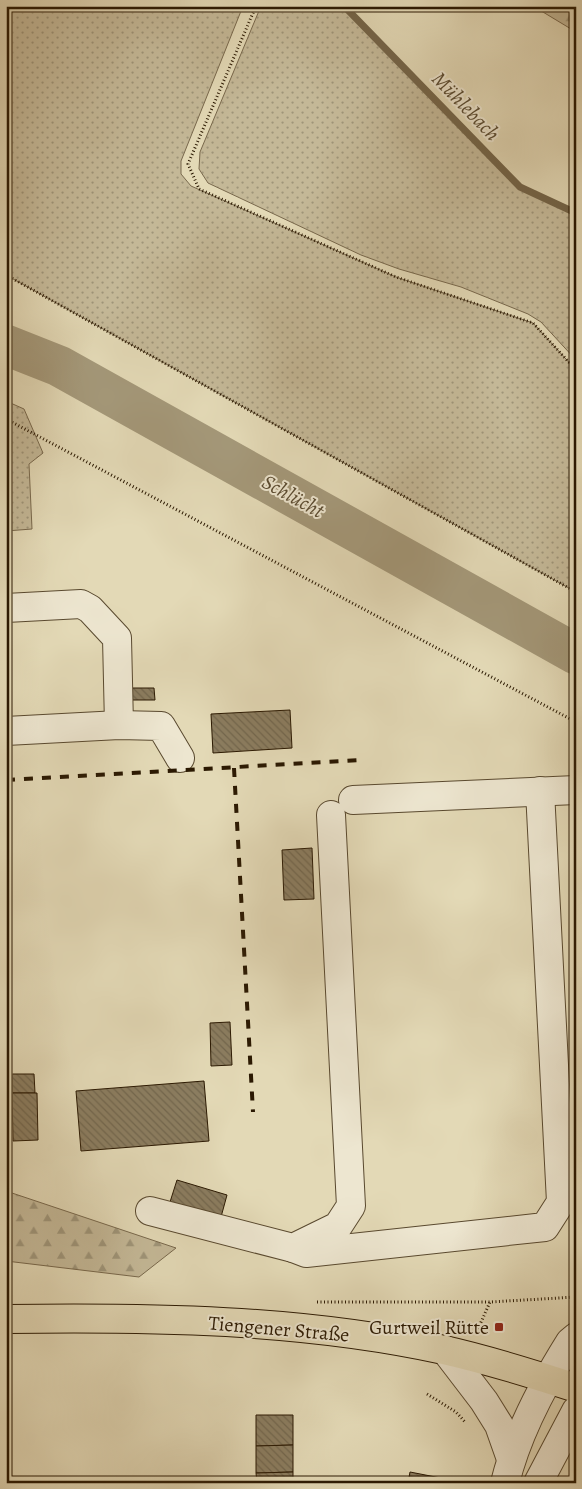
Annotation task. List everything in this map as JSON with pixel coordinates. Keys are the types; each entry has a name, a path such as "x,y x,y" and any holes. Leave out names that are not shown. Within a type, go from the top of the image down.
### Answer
{"main road":[{"name":"Tiengener Straße","path":"6,1319 189,1322 280,1326 392,1340 445,1350 547,1378 576,1388"}],"street":[{"path":"6,608 82,604 90,609 117,638 118,725"},
{"path":"6,731 118,725 161,726 180,758"},
{"path":"293,1248 338,1226 351,1206 342,808 540,791 576,790"},
{"path":"150,1211 306,1253 545,1227 561,1202 540,791"},
{"path":"508,1471 547,1378 570,1342 576,1337"},
{"path":"445,1350 484,1401 500,1426 508,1471"},
{"path":"538,1483 576,1411"}],"path":[{"path":"256,6 188,164 199,189 396,277 533,323 576,370"},
{"path":"6,275 576,592"},
{"path":"6,419 576,722"},
{"path":"478,1329 490,1302"},
{"path":"427,1394 456,1412 469,1426"}],"green space":[{"path":"6,6 243,6 181,161 181,174 191,186 396,277 533,323 576,370 576,592 6,275"},
{"path":"261,6 344,6 520,187 576,213 576,360 541,322 528,314 461,287 399,269 361,255 208,183 199,169 200,152"},
{"path":"533,6 576,6 576,32"},
{"path":"6,401 24,409 43,453 29,464 32,529 6,531"},
{"path":"6,1191 176,1248 139,1277 6,1261"}],"building":[{"path":"129,688 154,688 155,700 129,700"},
{"path":"290,710 292,748 213,753 211,714"},
{"path":"312,848 314,899 284,900 282,850"},
{"path":"230,1022 232,1065 211,1066 210,1023"},
{"path":"12,1074 34,1074 35,1093 12,1093"},
{"path":"204,1081 209,1141 81,1151 76,1091"},
{"path":"12,1093 37,1093 38,1140 13,1141"},
{"path":"177,1180 227,1195 221,1217 170,1202"},
{"path":"256,1415 293,1415 293,1445 256,1446"},
{"path":"293,1445 293,1472 256,1473 256,1446"},
{"path":"293,1472 293,1483 257,1483 256,1473"},
{"path":"410,1472 451,1480 450,1483 408,1483"}],"waterway":[{"name":"Mühlebach","path":"344,6 520,187 576,213"},
{"name":"Schlücht","path":"6,345 59,366 576,654"}],"railway":[{"path":"6,780 362,760"},
{"path":"234,768 253,1112"}],"place":[{"name":"Gurtweil Rütte","path":"499,1327"}]}
